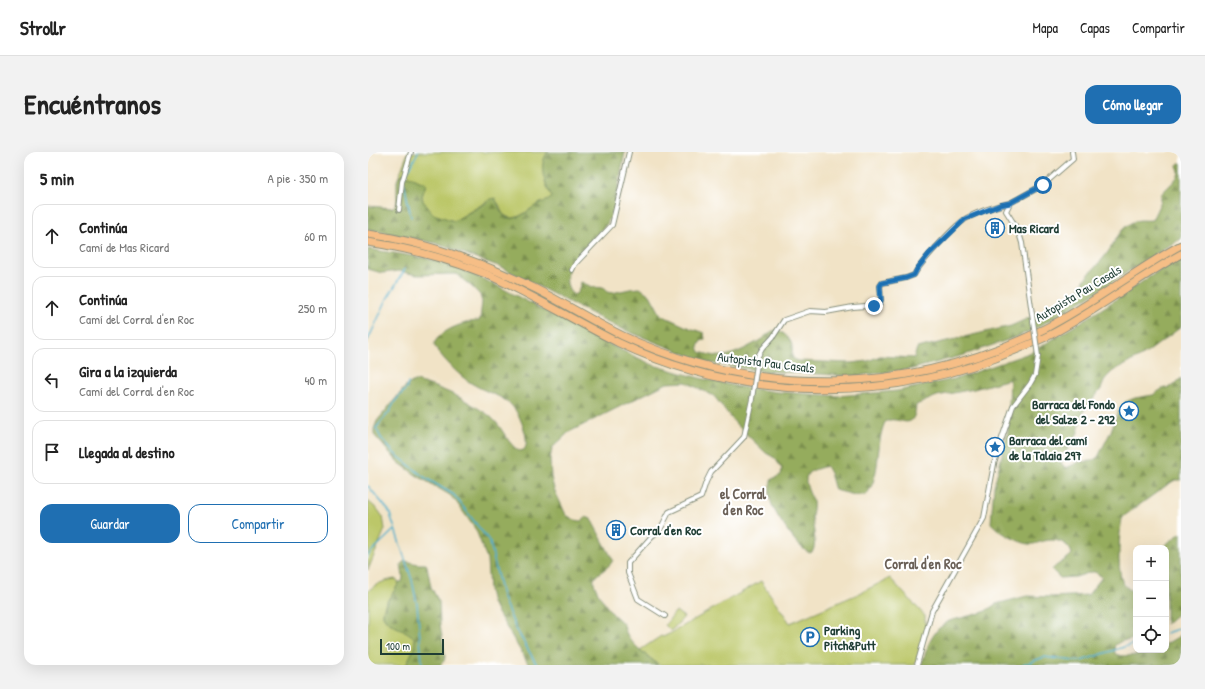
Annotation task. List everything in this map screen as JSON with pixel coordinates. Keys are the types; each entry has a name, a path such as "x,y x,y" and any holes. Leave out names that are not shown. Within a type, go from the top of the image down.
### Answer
{"highway":[{"name":"Autopista Pau Casals","path":"368,234 408,241 473,260 535,289 622,335 673,356 743,374 786,380 827,382 879,379 906,375 963,361 1004,347 1066,317 1137,271 1181,245"},
{"name":"Autopista Pau Casals","path":"368,242 410,250 446,260 488,275 619,343 669,363 734,381 781,387 827,389 878,387 923,380 966,369 1002,356 1049,336 1072,323 1181,254"}],"street":[{"path":"399,210 402,182 411,152"},
{"path":"572,270 575,264 612,226 629,152"},
{"path":"665,616 638,599 628,573 628,562 652,536 660,530 669,512 702,497 706,482 711,472 744,437 752,398 758,356 784,320 810,312 826,312 853,307 879,305 881,300 880,286 882,283 914,275 929,254 965,219 1000,205 1010,203 1043,185 1073,159 1072,152"},
{"path":"917,665 932,611 984,518 994,464 1013,406 1030,384 1035,374 1038,356 1022,243 1018,230 1006,211 1010,203"}],"green space":[{"path":"408,152 548,152 543,163 543,168 545,180 552,197 514,218 504,215 497,202 490,199 454,221 433,214 423,201 422,196 426,184 404,174 399,176"},
{"path":"548,152 625,152 614,208 607,224 570,264 567,285 571,292 574,295 578,292 581,282 592,287 603,288 607,292 612,293 640,288 650,295 661,315 704,333 705,339 700,342 698,347 700,352 714,356 726,356 737,352 762,339 771,332 778,330 789,339 792,344 792,356 797,361 851,363 868,361 880,356 914,358 917,348 1011,326 1069,300 1075,295 1085,279 1109,251 1125,227 1135,221 1152,220 1161,201 1161,195 1178,175 1179,171 1177,165 1179,163 1181,163 1181,239 1038,327 1016,337 964,355 912,369 855,376 762,371 709,363 617,327 501,267 435,243 368,229 368,206 392,208 397,203 397,181 399,176 404,174 426,184 422,196 423,201 433,214 454,221 486,203 490,199 495,198 501,211 506,217 519,217 552,197 543,174 543,163"},
{"path":"368,249 425,258 455,267 494,284 598,339 653,365 699,378 740,387 777,392 838,396 898,391 959,378 1032,352 1097,312 1166,266 1181,259 1181,327 1145,354 1113,371 1105,379 1101,389 1083,412 1078,432 1072,445 1062,456 1061,463 1066,468 1079,462 1092,461 1098,457 1111,431 1117,414 1125,402 1135,398 1153,395 1162,389 1173,386 1181,378 1181,480 1175,480 1167,485 1122,519 1119,541 1119,568 1122,581 1133,592 1133,639 1122,641 1114,646 1115,654 1121,656 1144,653 1169,653 1169,642 1181,635 1181,665 921,665 933,636 938,629 949,621 984,612 996,604 1027,596 1052,597 1088,595 1102,577 1095,572 1091,572 1076,577 1060,578 1052,570 1072,554 1068,546 1053,540 1033,544 1025,543 1003,533 991,523 994,486 1008,432 1010,379 974,389 937,396 916,405 915,414 909,422 890,420 885,422 880,440 874,478 866,495 855,495 835,490 830,473 826,466 808,473 806,482 813,502 812,518 815,539 813,551 810,553 794,540 779,518 772,504 770,497 771,482 772,479 781,475 782,469 775,458 766,453 736,424 714,396 686,382 667,383 569,432 552,448 550,460 551,477 554,489 566,515 575,520 581,521 586,517 591,519 613,560 609,566 595,577 595,587 608,608 624,625 628,637 632,642 658,665 529,665 492,603 489,590 487,559 476,530 450,495 416,475 398,462 374,435 374,429 377,421 406,386 414,381 417,381 454,395 485,412 496,422 515,448 519,451 524,450 526,443 524,429 515,409 503,399 480,388 461,376 434,345 440,335 446,331 473,321 479,321 482,302 480,295 456,274 417,275 399,271 382,273 368,269"},
{"path":"368,501 383,517 385,529 368,570"},
{"path":"1181,533 1181,611 1169,621 1169,545 1165,545"},
{"path":"405,561 426,564 427,566 431,587 439,602 440,624 445,656 444,661 440,665 406,665 414,648 415,639 407,632 390,623 383,616 383,611 387,603 399,582 402,582 403,577 401,564"},
{"path":"890,578 925,616 925,623 929,625 915,665 659,665 640,650 661,636 663,637 671,633 761,581 790,623 858,594"},
{"path":"395,579 399,582 385,604 383,612 384,617 392,625 410,633 414,637 414,648 406,665 368,665 368,591 374,586"},
{"path":"676,611 684,617 671,631 665,625"}],"waterway":[{"path":"405,176 418,152"},
{"path":"404,183 411,217"},
{"path":"368,340 387,299 405,269"},
{"path":"408,383 406,389 395,401 390,411 376,428 381,438 394,453 424,477 454,495 490,542 502,596 515,627 537,665"},
{"path":"368,486 389,511 412,580 417,604 422,662 420,665"},
{"path":"368,557 370,553 394,530"},
{"path":"1169,632 1181,628"},
{"path":"1023,665 1044,657 1081,661 1133,644"}],"place":[{"name":"Mas Ricard","path":"995,228"},
{"name":"Barraca del Fondo del Salze 2 - 292","path":"1129,411"},
{"name":"Barraca del camí de la Talaia 297","path":"995,447"},
{"name":"Corral d'en Roc","path":"616,530"},
{"name":"Parking Pitch&Putt","path":"810,637"}],"district":[{"name":"el Corral d'en Roc","path":"743,502"},
{"name":"Corral d'en Roc","path":"923,563"}],"route":[{"path":"874,306 879,305 881,300 880,286 882,283 914,275 929,254 965,219 1000,205 1010,203 1043,185"}]}
